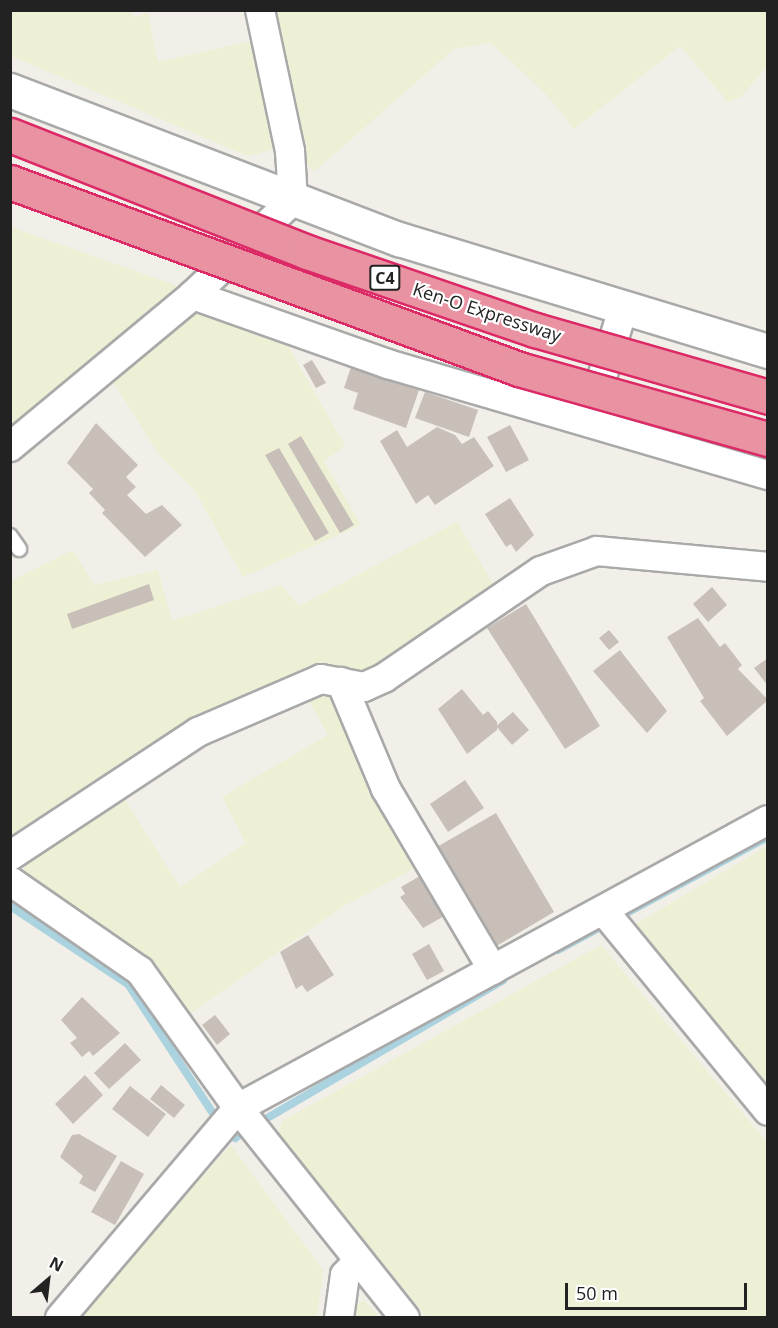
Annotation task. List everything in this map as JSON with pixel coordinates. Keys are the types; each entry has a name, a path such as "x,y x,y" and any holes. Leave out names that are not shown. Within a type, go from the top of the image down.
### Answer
{"highway":[{"name":"Ken-O Expressway","path":"10,135 307,252 536,330 768,397"},
{"name":"C4","path":"10,182 519,369 768,439"}],"street":[{"path":"10,447 193,295 293,200 290,151 260,10"},
{"path":"10,90 399,239 768,351"},
{"path":"193,295 587,426 768,475"},
{"path":"587,426 624,309"},
{"path":"10,856 198,732 321,680 364,687 384,678 541,572 597,551 768,567"},
{"path":"341,682 386,789 493,970"},
{"path":"60,1317 238,1108 768,820"},
{"path":"10,881 140,971 238,1108 405,1317"},
{"path":"603,910 768,1111"},
{"path":"339,1317 345,1275 359,1261"}],"lane":[{"path":"10,536 19,549"}],"green space":[{"path":"11,11 131,11 133,17 148,13 158,62 259,39 278,148 248,156 11,56"},
{"path":"270,11 767,11 767,66 741,97 728,102 680,46 574,129 547,95 491,43 454,49 315,171 306,164"},
{"path":"11,227 178,286 11,432"},
{"path":"193,307 287,344 345,446 324,461 361,525 243,577 195,491 159,455 112,380"},
{"path":"457,522 497,591 373,671 361,675 338,668 11,846 12,580 73,550 94,585 158,570 172,621 281,585 299,606"},
{"path":"324,691 336,697 425,863 342,907 187,1016 25,876 23,865 124,798 180,887 246,843 222,797 328,735 306,696"},
{"path":"767,846 767,1088 636,924"},
{"path":"601,945 767,1142 767,1317 427,1317 278,1135 282,1121"},
{"path":"231,1145 323,1270 317,1317 73,1318"},
{"path":"364,1300 379,1317 351,1318 353,1308"}],"building":[{"path":"312,360 326,383 316,388 303,365"},
{"path":"351,367 419,390 406,428 353,409 358,393 344,388"},
{"path":"425,392 478,410 469,437 415,418"},
{"path":"96,423 138,465 126,477 136,487 127,495 146,514 162,505 182,525 145,557 102,513 105,510 89,493 93,489 67,463"},
{"path":"510,425 529,460 506,472 487,437"},
{"path":"437,427 455,435 462,444 474,437 494,466 435,505 428,495 416,504 380,441 397,430 407,447"},
{"path":"301,436 354,525 340,533 288,444"},
{"path":"279,448 329,533 315,541 265,455"},
{"path":"510,498 534,535 516,552 511,544 506,547 485,514"},
{"path":"149,584 154,600 72,629 67,614"},
{"path":"712,587 727,605 708,622 693,604"},
{"path":"526,604 600,726 565,749 487,628"},
{"path":"698,618 720,647 725,643 742,665 738,669 768,700 727,736 700,701 704,698 667,637"},
{"path":"609,630 619,642 609,650 599,638"},
{"path":"620,650 667,711 647,733 593,671"},
{"path":"768,658 768,686 754,668"},
{"path":"462,689 483,715 488,711 497,722 497,730 467,754 438,709"},
{"path":"513,712 529,730 512,745 496,726"},
{"path":"465,780 484,808 448,832 430,804"},
{"path":"496,813 554,912 493,948 435,848"},
{"path":"425,873 448,914 423,928 400,897 405,894 401,887"},
{"path":"308,935 334,975 307,992 302,985 296,989 280,952"},
{"path":"429,944 444,971 427,980 412,954"},
{"path":"82,997 120,1033 93,1056 89,1051 82,1057 70,1043 77,1038 61,1020"},
{"path":"215,1015 230,1034 217,1045 202,1025"},
{"path":"125,1043 141,1060 109,1089 94,1073"},
{"path":"85,1075 103,1095 73,1124 55,1104"},
{"path":"161,1085 185,1105 174,1118 150,1099"},
{"path":"130,1086 166,1114 148,1137 112,1109"},
{"path":"79,1134 117,1156 95,1192 79,1183 83,1176 60,1157 72,1135"},
{"path":"121,1161 144,1174 115,1225 91,1212"}],"waterway":[{"path":"558,950 768,837"},
{"path":"10,906 128,984 216,1118 235,1138 247,1130"},
{"path":"257,1124 503,980"}]}
